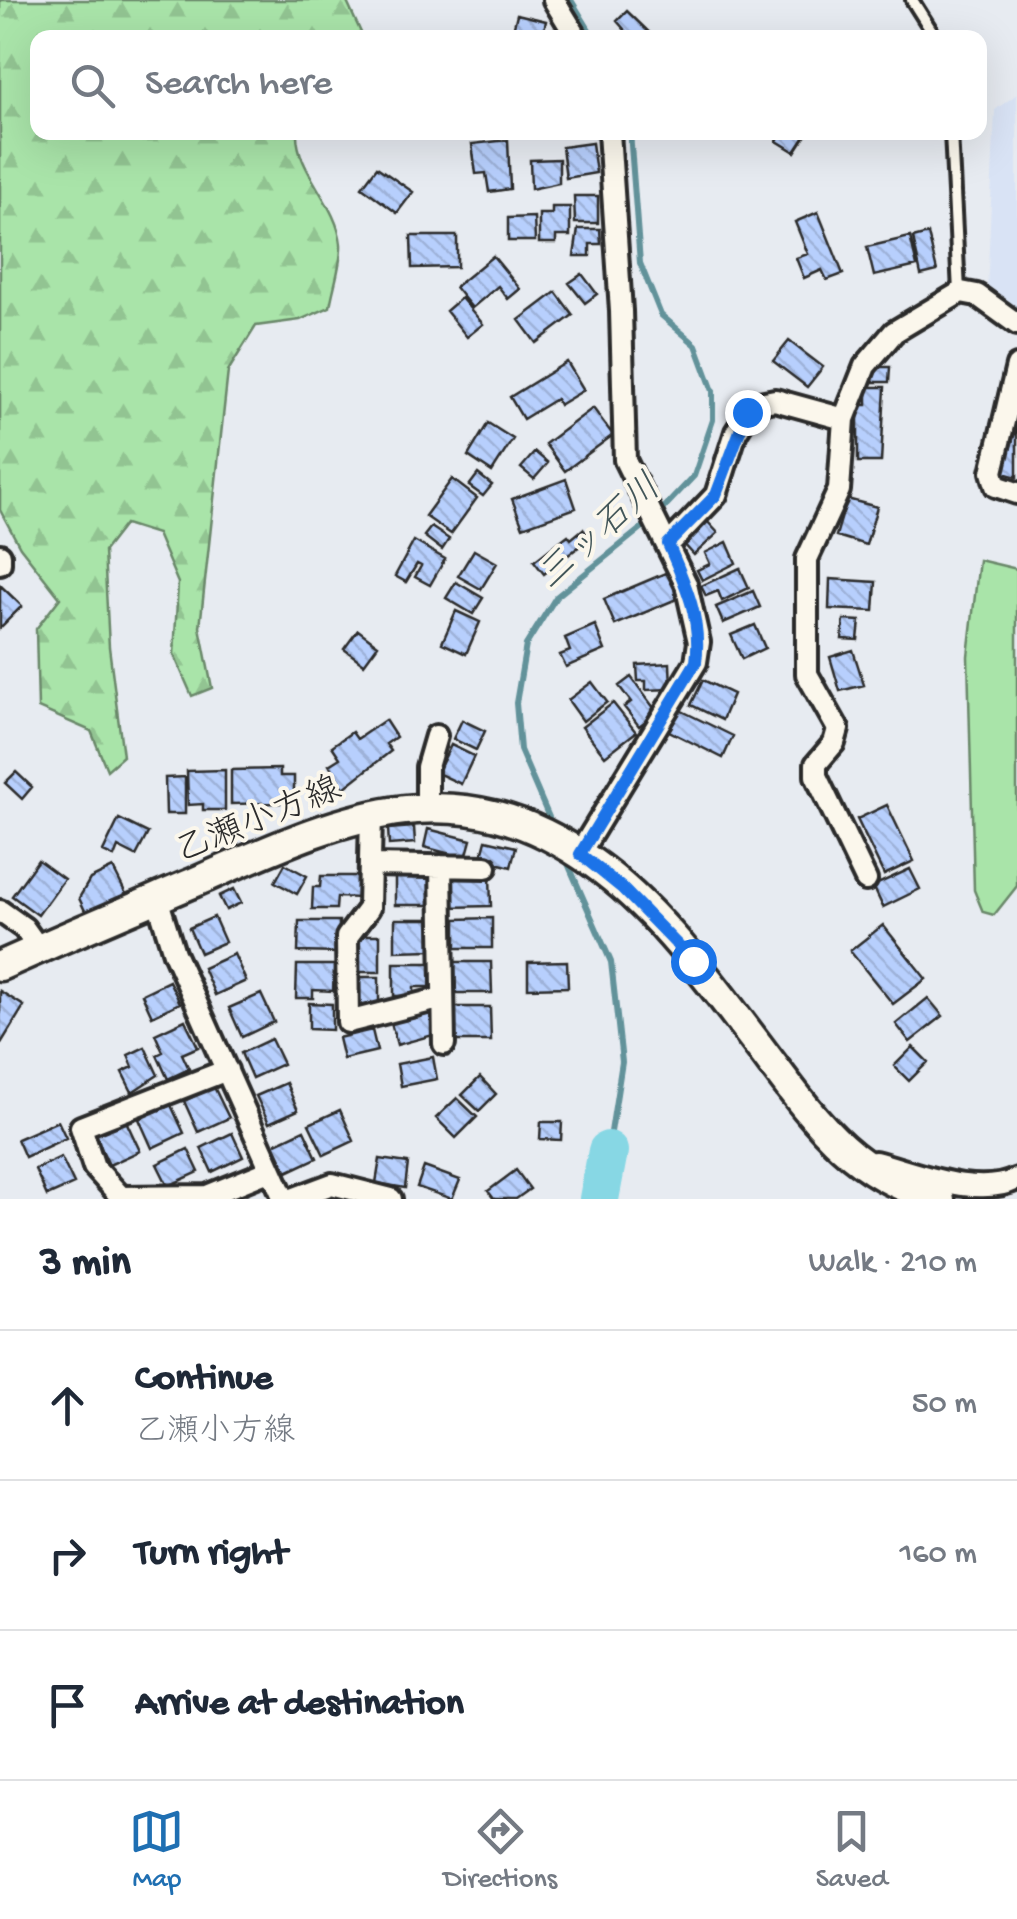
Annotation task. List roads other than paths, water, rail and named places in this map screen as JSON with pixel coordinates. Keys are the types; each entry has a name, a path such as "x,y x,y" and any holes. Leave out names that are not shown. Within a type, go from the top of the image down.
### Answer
{"main road":[{"name":"乙瀬小方線","path":"0,966 314,830 370,813 427,808 495,816 530,828 580,854 622,888 693,961 820,1126 866,1169 940,1199"}],"street":[{"path":"554,0 571,30"},
{"path":"580,854 696,662 699,642 695,612 666,541 625,460 621,311 610,140"},
{"path":"866,880 816,776 816,764 834,743 838,729 809,682 806,666 808,559 838,490 844,419 865,366 882,342 959,292 977,295 1017,324"},
{"path":"1017,366 992,472 996,486 1017,492"},
{"path":"666,541 716,495 737,430 754,404 775,400 844,419"},
{"path":"0,554 0,563"},
{"path":"427,808 427,767 436,736"},
{"path":"370,813 370,908 347,937 348,1022 444,998"},
{"path":"370,865 486,867"},
{"path":"441,866 444,1044"},
{"path":"158,898 174,953 288,1199 332,1184 391,1199"},
{"path":"0,911 24,928 39,949"},
{"path":"227,1070 81,1126 94,1167 121,1198 207,1196 272,1170"},
{"path":"820,1126 835,1142 874,1162 972,1187 989,1189 1017,1179"}],"lane":[{"path":"912,0 931,30"},
{"path":"951,140 959,292"}],"waterway":[{"name":"三ッ石川","path":"571,0 589,30"},
{"name":"三ッ石川","path":"631,140 640,263 661,315 696,345 713,391 713,420 694,476 658,514"},
{"name":"三ッ石川","path":"554,829 520,750 516,703 526,645 556,597 649,522"},
{"name":"三ッ石川","path":"566,859 611,962 622,1062 608,1151"},
{"path":"599,1199 608,1151"}]}
